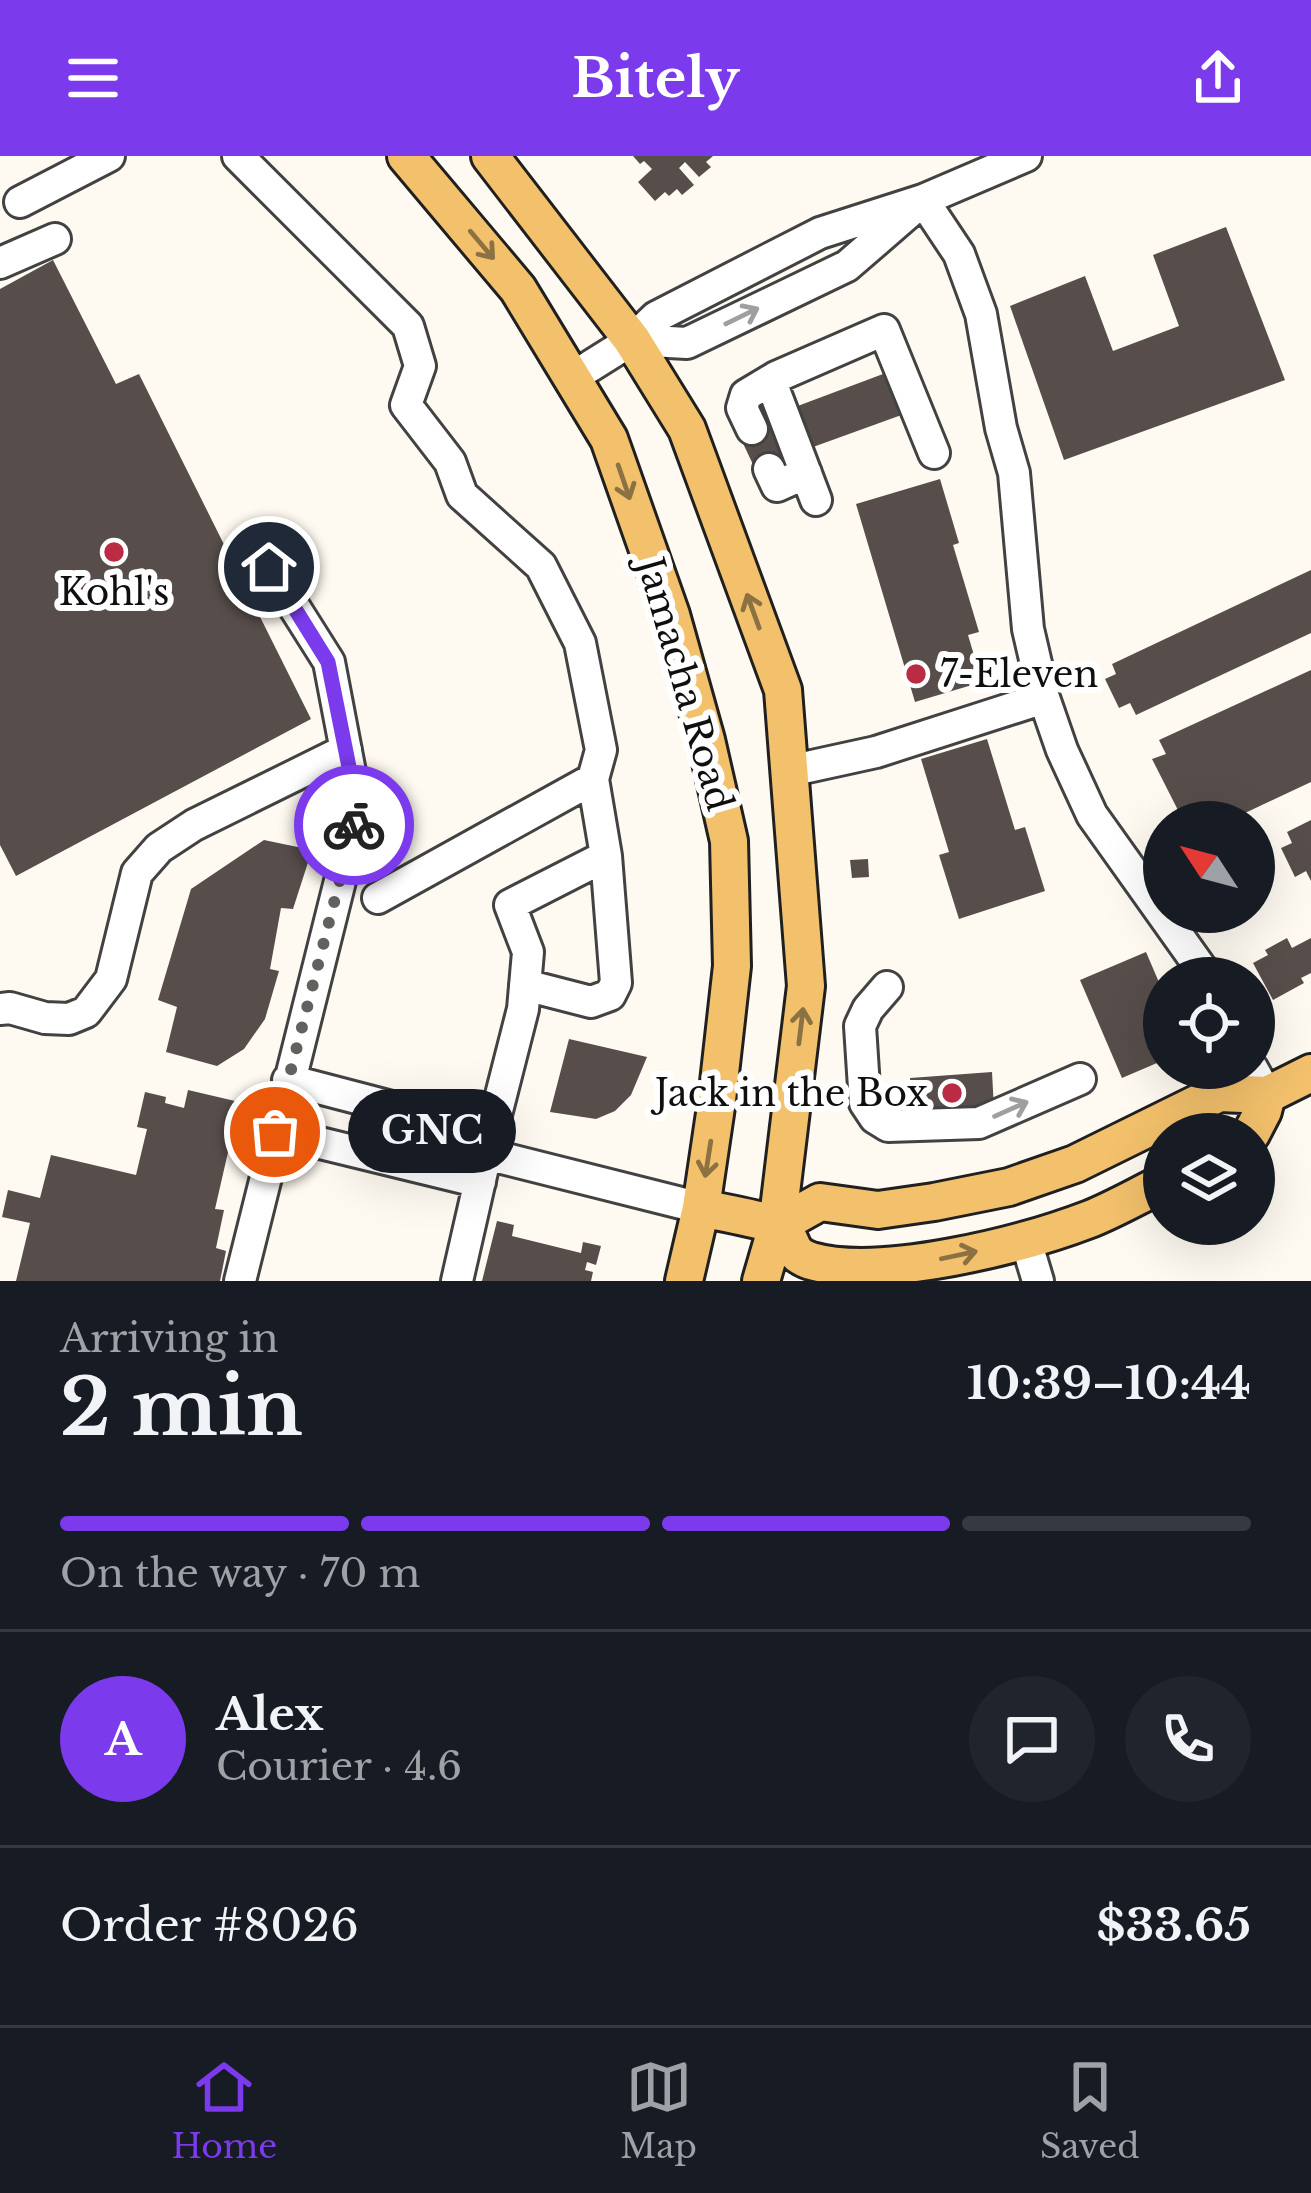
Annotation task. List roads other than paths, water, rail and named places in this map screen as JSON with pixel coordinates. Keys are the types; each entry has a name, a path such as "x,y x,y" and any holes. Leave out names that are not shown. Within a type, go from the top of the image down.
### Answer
{"main road":[{"name":"Jamacha Road","path":"406,156 518,289 609,439 671,615 706,740 729,841 732,966 701,1208 684,1281"},
{"name":"Jamacha Road","path":"490,156 632,340 687,429 782,690 806,986 777,1226 761,1281"},
{"path":"1275,1079 1311,1073"},
{"path":"777,1226 820,1202 878,1210 1009,1187 1075,1164 1234,1089"},
{"path":"701,1208 777,1226 802,1258 867,1268 1026,1241 1093,1218 1143,1193"}],"street":[{"path":"20,202 109,156"},
{"path":"238,156 408,326 420,366 406,405 450,462 462,495 541,566 580,643 601,750 593,779 606,856 616,983 610,995 591,1002 525,985"},
{"path":"573,377 632,340 656,317 820,233 923,200 1026,156"},
{"path":"923,200 959,254 981,314 1000,428 1014,473 1028,629 1062,750 1092,814 1193,957"},
{"path":"0,263 55,239"},
{"path":"752,429 742,408 746,395 884,330 934,453"},
{"path":"769,469 777,486 811,486 773,387 776,377"},
{"path":"240,1281 354,825 346,750 328,662 269,567"},
{"path":"789,771 876,752 1044,698"},
{"path":"0,1009 70,1019 86,1012 111,979 137,873 159,848 194,825 346,750"},
{"path":"378,898 593,779"},
{"path":"457,1281 523,1009 528,952 510,905 606,856"},
{"path":"887,987 860,1026 865,1103 888,1126 979,1124 1079,1079"},
{"path":"288,1080 486,1156"},
{"path":"275,1132 486,1156 701,1208"},
{"path":"1026,1241 1038,1281"}],"place":[{"name":"Kohl's","path":"114,552"},
{"name":"7-Eleven","path":"916,674"},
{"name":"Jack in the Box","path":"952,1093"},
{"name":"GNC","path":"275,1132"}]}
